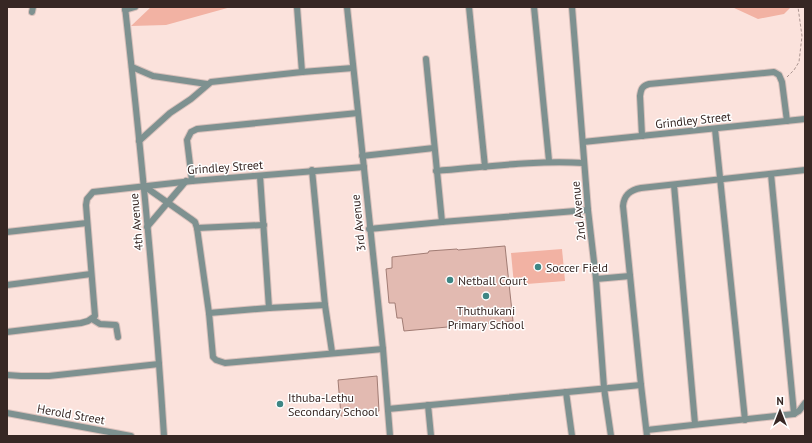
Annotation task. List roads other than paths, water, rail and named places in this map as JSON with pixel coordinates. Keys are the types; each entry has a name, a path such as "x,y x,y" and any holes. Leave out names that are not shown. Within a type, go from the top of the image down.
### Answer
{"street":[{"path":"125,8 135,7"},
{"path":"297,7 302,72"},
{"name":"3rd Avenue","path":"347,7 369,229 383,348 390,436"},
{"path":"469,7 485,167"},
{"path":"534,7 549,162"},
{"name":"2nd Avenue","path":"572,7 604,388 611,436"},
{"name":"4th Avenue","path":"125,8 140,141 164,436"},
{"path":"426,59 442,222"},
{"path":"132,67 153,76 208,84"},
{"path":"140,141 170,113 214,81 353,68"},
{"path":"642,136 640,96 644,85 649,84 774,72 779,75 782,82 787,121"},
{"path":"147,227 189,181 186,140 191,132 197,129 358,113"},
{"name":"Grindley Street","path":"583,142 805,119"},
{"path":"715,129 745,420"},
{"path":"362,156 434,148"},
{"path":"436,172 549,162 584,162"},
{"name":"Grindley Street","path":"87,223 86,206 90,195 93,192 189,181 364,167"},
{"path":"312,170 324,305 332,352"},
{"path":"805,170 674,184 633,190 625,198 623,206 647,433 695,424 794,414 799,411 805,403"},
{"path":"771,174 794,414"},
{"path":"260,176 269,308"},
{"path":"674,184 695,424"},
{"path":"144,186 195,222 209,314 213,356 220,362 237,362 383,348"},
{"path":"369,229 588,210"},
{"path":"7,232 87,223 96,313 95,316 88,321 75,324 7,332"},
{"path":"197,228 264,225"},
{"path":"7,285 91,274"},
{"path":"596,279 630,276"},
{"path":"209,314 269,308 324,305"},
{"path":"92,318 100,324 116,325 118,337"},
{"path":"7,375 49,376 159,364"},
{"path":"388,409 641,385"},
{"path":"566,392 572,436"},
{"path":"428,405 431,436"},
{"name":"Herold Street","path":"7,413 131,436"}],"place":[{"name":"Soccer Field","path":"538,267"},
{"name":"Netball Court","path":"450,280"},
{"name":"Thuthukani Primary School","path":"486,296"},
{"name":"Ithuba-Lethu Secondary School","path":"280,404"}]}
